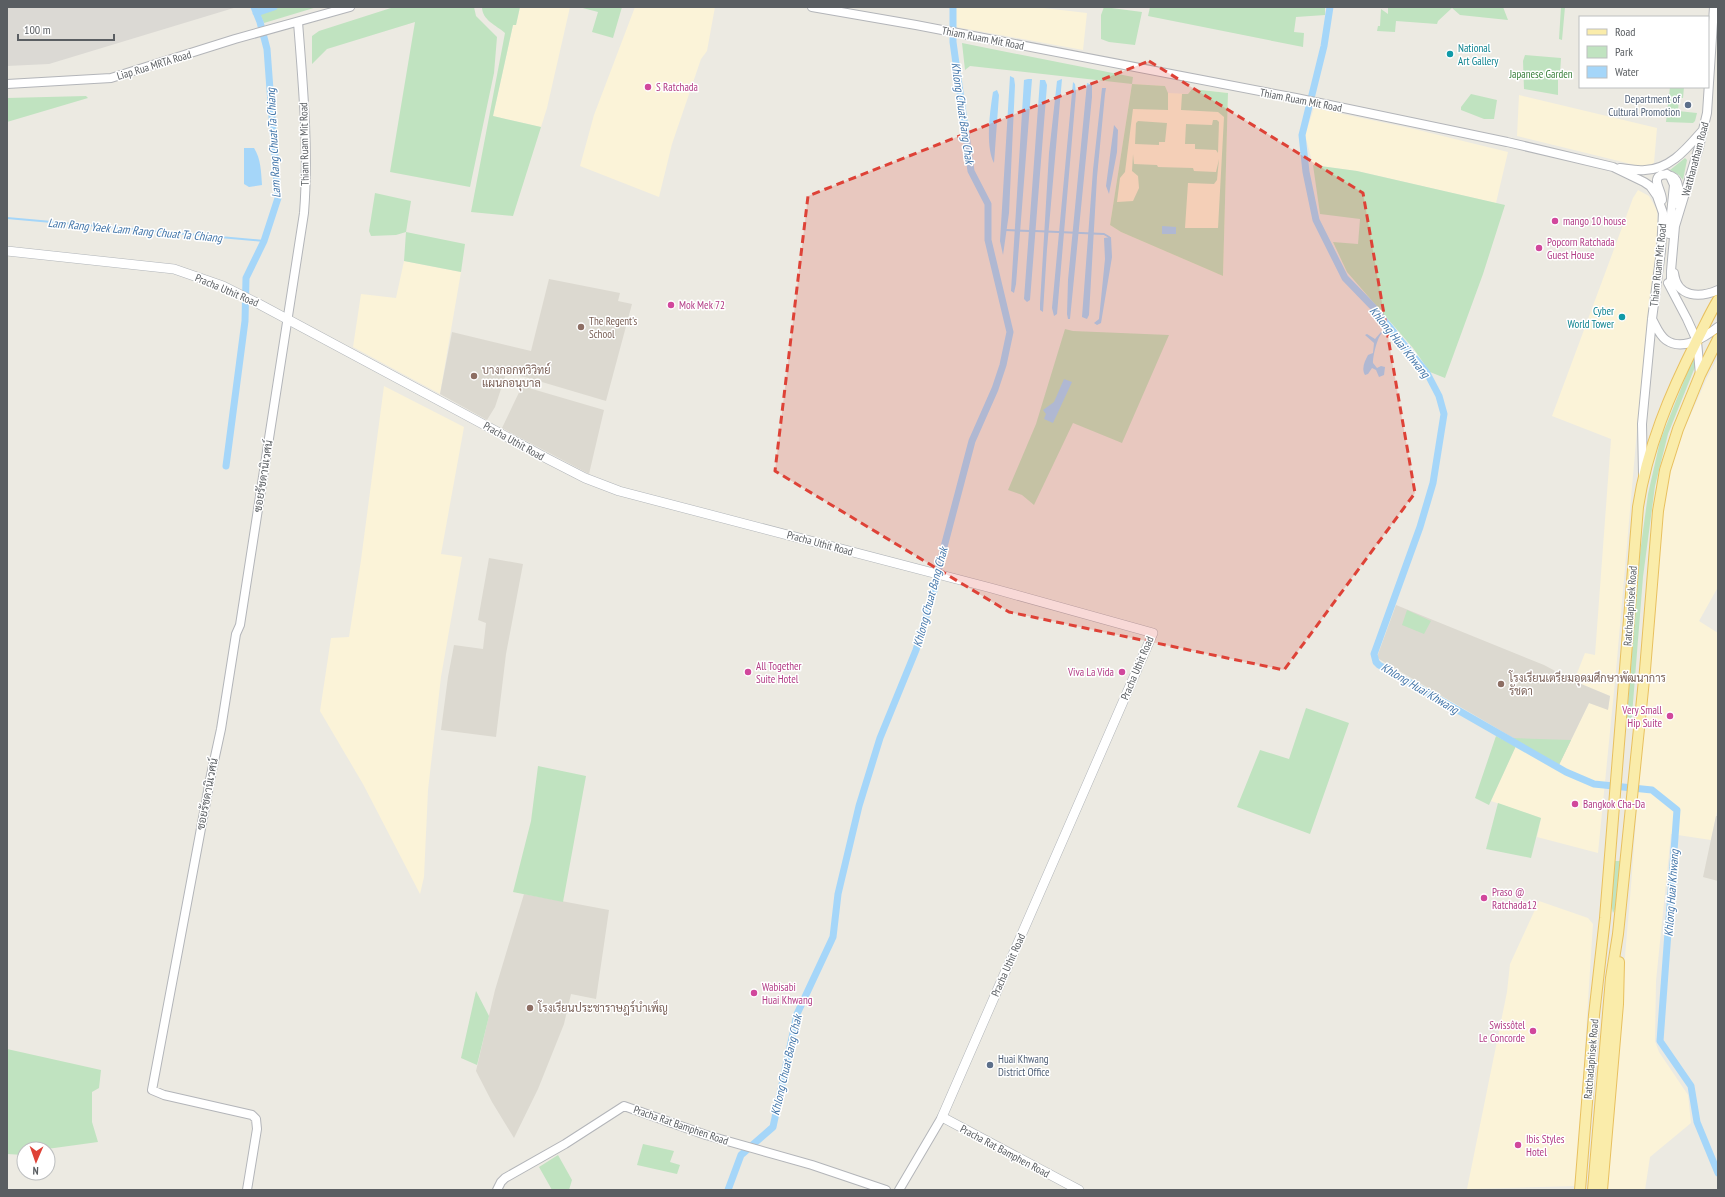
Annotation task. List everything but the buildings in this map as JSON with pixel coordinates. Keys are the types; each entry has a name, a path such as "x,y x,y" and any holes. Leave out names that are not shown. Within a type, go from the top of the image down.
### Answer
{"main road":[{"name":"Pracha Uthit Road","path":"7,251 174,269 223,286 259,304 585,478 668,505 946,576 1153,633 942,1117"},
{"name":"Ratchadaphisek Road","path":"1580,1190 1594,1015 1604,928 1638,507 1643,477 1660,422 1683,368 1718,300"},
{"name":"Ratchadaphisek Road","path":"1593,1190 1611,978 1618,934 1629,833 1660,496 1665,470 1678,429 1700,375 1718,339"},
{"name":"Ratchadaphisek Road","path":"1586,1190 1604,977 1604,928"},
{"name":"Ratchadaphisek Road","path":"1602,1190 1618,1004 1618,934"},
{"name":"Pracha Rat Bamphen Road","path":"942,1117 1079,1190"}],"street":[{"path":"298,22 350,7"},
{"name":"Thiam Ruam Mit Road","path":"812,7 957,32 1507,142 1613,168 1650,186 1657,196 1663,213 1662,251 1652,319 1642,424 1643,477"},
{"name":"Watthanatham Road","path":"1709,83 1714,7"},
{"name":"Liap Rua MRTA Road","path":"7,84 111,78 256,33 298,22"},
{"name":"Thiam Ruam Mit Road","path":"287,319 305,197 304,111 298,22"},
{"name":"Watthanatham Road","path":"1679,215 1704,128 1707,113 1709,88"},
{"path":"1613,168 1645,170 1658,168 1683,153 1704,128"},
{"path":"1666,174 1675,178 1678,184 1679,215"},
{"path":"1663,213 1662,197 1657,182 1658,178 1666,174"},
{"path":"1666,174 1670,176 1674,185 1666,278 1697,341 1700,375"},
{"name":"Thiam Ruam Mit Road","path":"1672,254 1673,237 1679,215"},
{"path":"1672,254 1672,288"},
{"path":"1672,254 1675,279 1678,286 1684,291 1700,296 1718,290"},
{"name":"ซอยรัชดานิเวศน์","path":"247,1190 257,1129 256,1119 252,1115 164,1095 152,1090 221,728 236,634 240,625 287,319"},
{"path":"1652,319 1665,340 1672,343 1682,344 1697,341 1718,326"},
{"name":"Pracha Rat Bamphen Road","path":"497,1190 505,1178 565,1144 624,1106 742,1146 812,1165 886,1190"},
{"path":"899,1190 942,1117"}],"highlighted area":[{"path":"1149,61 1363,193 1415,493 1284,670 1009,612 775,471 808,196"}],"shaded area":[{"path":"7,7 237,7 49,64 7,66"},
{"path":"520,7 570,7 547,108 541,127 493,116 513,25 516,25"},
{"name":"S Ratchada","path":"635,7 715,7 707,51 701,59 672,144 659,197 580,166 594,115"},
{"path":"955,7 1035,7 1087,13 1083,50 956,27"},
{"path":"1132,84 1165,86 1168,93 1188,94 1192,89 1228,93 1223,276 1121,232 1110,225"},
{"path":"1519,95 1657,128 1654,163 1647,167 1639,166 1517,136"},
{"path":"1314,108 1414,129 1508,152 1496,203 1357,171 1313,165 1305,135"},
{"path":"1638,190 1649,196 1657,210 1658,229 1646,359 1637,430 1616,671 1598,853 1537,837 1541,818 1491,801 1518,741 1559,764 1589,703 1608,709 1610,696 1574,681 1585,653 1595,655 1611,439 1552,416 1633,198"},
{"path":"404,261 461,272 440,394 353,347 361,294 396,298"},
{"name":"The Regent's School","path":"549,279 620,293 618,301 632,304 606,401 525,377 506,374 495,407 487,420 440,394 452,332 531,351"},
{"path":"1718,357 1718,587 1699,621 1718,633 1718,807 1711,840 1671,834 1656,981 1655,1041 1659,1052 1688,1095 1691,1123 1650,1157 1645,1190 1605,1190 1631,886 1657,541 1669,469 1677,445"},
{"path":"384,386 464,427 441,554 462,557 441,677 428,790 424,877 420,894 363,784 320,711 331,638 349,637 361,560"},
{"path":"522,386 604,410 589,474 502,428"},
{"path":"489,558 523,564 506,654 496,737 441,730 454,645 483,649 486,623 478,620"},
{"name":"โรงเรียนเตรียมอุดมศึกษาพัฒนาการ รัชดา","path":"1396,605 1544,665 1574,681 1610,696 1608,710 1589,703 1559,765 1379,659 1377,657"},
{"path":"1716,816 1718,816 1718,881 1703,877"},
{"name":"โรงเรียนประชาราษฎร์บำเพ็ญ","path":"524,894 609,910 596,999 571,994 564,1024 538,1089 514,1138 492,1102 476,1071 495,990"},
{"path":"1539,901 1588,918 1593,924 1576,1186 1467,1189 1507,992 1510,964"}],"green space":[{"path":"257,7 317,7 264,23"},
{"path":"394,7 474,7 476,16 497,37 494,73 470,187 390,172 415,22 327,49 312,64 312,36 319,31"},
{"path":"482,7 520,7 516,25 513,25 493,116 541,127 513,216 471,212 505,33 487,19 484,15"},
{"path":"579,7 622,7 613,38 592,32 598,12"},
{"path":"1104,7 1142,12 1135,45 1109,42 1101,39 1101,15"},
{"path":"1150,7 1325,7 1325,15 1296,17 1294,32 1304,33 1303,47 1148,16"},
{"path":"1388,7 1503,7 1508,20 1460,15 1452,8 1438,21 1437,24 1396,21 1395,32 1377,31 1378,26 1380,26 1381,9 1388,14"},
{"path":"1561,7 1565,7 1562,40 1559,39"},
{"path":"962,43 1133,77 1132,84 970,66 965,70"},
{"name":"Japanese Garden","path":"1525,55 1561,58 1560,74 1558,75 1558,95 1524,89 1523,61"},
{"path":"1132,84 1165,86 1168,93 1168,110 1133,109 1125,172 1120,178 1117,202 1133,201 1139,188 1138,176 1132,171 1133,154 1134,164 1157,165 1158,167 1193,168 1194,171 1216,172 1219,159 1217,180 1214,184 1188,183 1185,228 1218,228 1224,117 1218,112 1181,110 1182,94 1188,94 1192,89 1228,93 1223,276 1121,232 1110,225"},
{"path":"1670,88 1684,88 1683,98 1679,98 1678,111 1697,113 1695,121 1693,123 1666,122"},
{"path":"1471,94 1497,100 1494,119 1484,119 1461,110 1461,107"},
{"path":"86,96 88,98 7,122 7,98"},
{"path":"1213,120 1217,120 1219,122 1218,153 1216,150 1195,149 1195,144 1185,144 1186,124 1212,125"},
{"path":"1138,121 1167,123 1165,142 1159,142 1159,145 1135,144 1136,123"},
{"path":"1685,158 1687,160 1683,180 1679,175 1670,170"},
{"path":"1313,165 1357,171 1505,205 1483,274 1445,378 1430,372 1413,348 1347,272 1333,242 1358,244 1360,219 1320,214"},
{"path":"375,193 411,201 406,232 396,235 371,236 369,231"},
{"path":"406,232 465,244 461,272 404,261"},
{"path":"1065,329 1073,331 1169,335 1122,443 1073,423 1034,505 1022,495 1008,490 1036,424"},
{"path":"1693,358 1695,361 1695,367 1668,434 1655,486 1643,577 1631,728 1626,728 1640,553 1648,494 1660,441"},
{"path":"1407,610 1431,621 1424,634 1402,625"},
{"path":"1306,708 1349,723 1310,834 1237,807 1260,750 1289,759"},
{"path":"1496,736 1516,746 1489,805 1475,798"},
{"path":"1512,738 1571,740 1559,765"},
{"path":"538,766 586,776 563,902 513,892 531,821"},
{"path":"1498,803 1541,818 1531,858 1486,849"},
{"path":"1614,861 1620,861 1615,909 1613,913 1611,904"},
{"path":"476,991 489,1016 477,1065 461,1058"},
{"path":"7,1049 101,1070 99,1088 92,1092 92,1122 98,1142 56,1148 56,1141 16,1141 16,1155 7,1154"},
{"path":"643,1144 674,1151 670,1162 680,1165 677,1174 637,1165"},
{"path":"558,1155 572,1180 569,1190 552,1190 539,1167"}],"water":[{"path":"1010,76 1014,78 1015,85 1009,213 1003,255 1000,241"},
{"path":"1032,79 1016,284 1014,293 1011,291 1024,80"},
{"path":"1062,79 1043,312 1040,310 1040,304 1049,153 1057,81"},
{"path":"1040,80 1045,80 1047,85 1030,300 1027,302 1024,299"},
{"path":"1073,82 1075,84 1076,93 1057,314 1054,316 1052,308"},
{"path":"1087,83 1092,85 1092,97 1070,319 1068,319 1068,280"},
{"path":"1102,88 1106,88 1097,177 1089,315 1087,319 1082,317 1093,170"},
{"path":"997,90 999,95 994,163 991,156 989,128 993,92"},
{"path":"1114,125 1118,130 1117,152 1109,194 1106,186"},
{"path":"244,148 254,148 256,152 260,166 262,185 249,187 244,184"},
{"path":"1162,226 1176,227 1176,234 1162,234"},
{"path":"1111,237 1112,257 1101,323 1097,325 1094,323 1099,319 1105,259 1104,238"},
{"path":"1381,332 1382,333 1378,339 1373,363 1377,368 1381,366 1385,367 1384,375 1379,377 1376,370 1372,368 1368,374 1365,375 1363,370 1364,365 1368,355 1373,353 1374,343 1365,335 1367,334 1375,339"},
{"path":"1064,379 1072,382 1053,423 1044,419 1046,414 1043,410 1054,402"}],"waterway":[{"name":"Lam Rang Chuat Ta Chiang","path":"226,466 245,321 246,278 264,241 278,198 267,49 260,22 254,7"},
{"path":"256,13 274,7"},
{"name":"Khlong Chuat Bang Chak","path":"728,1190 741,1155 773,1127 797,1014 833,937 838,894 859,806 880,738 916,650 936,584 940,562 972,441 995,389 1003,365 1010,332 988,240 988,204 971,171 953,42 953,7"},
{"name":"Khlong Huai Khwang","path":"1330,7 1324,46 1302,135 1306,172 1316,220 1345,278 1374,308 1427,373 1439,396 1444,414 1433,483 1420,527 1374,654 1376,662 1566,772 1594,784 1652,790 1677,810 1660,1041 1691,1086 1697,1122 1718,1173"},
{"name":"Lam Rang Yaek Lam Rang Chuat Ta Chiang","path":"7,218 264,241"},
{"path":"1005,230 1030,231"},
{"path":"1035,231 1104,234 1109,237"}],"place":[{"name":"National Art Gallery","path":"1450,54"},
{"name":"S Ratchada","path":"648,87"},
{"name":"Department of Cultural Promotion","path":"1688,105"},
{"name":"mango 10 house","path":"1555,221"},
{"name":"Popcorn Ratchada Guest House","path":"1539,248"},
{"name":"Mok Mek 72","path":"671,305"},
{"name":"Cyber World Tower","path":"1622,317"},
{"name":"The Regent's School","path":"581,327"},
{"name":"บางกอกทวิวิทย์ แผนกอนุบาล","path":"474,376"},
{"name":"All Together Suite Hotel","path":"748,672"},
{"name":"Viva La Vida","path":"1122,672"},
{"name":"โรงเรียนเตรียมอุดมศึกษาพัฒนาการ รัชดา","path":"1501,684"},
{"name":"Very Small Hip Suite","path":"1670,716"},
{"name":"Bangkok Cha-Da","path":"1575,804"},
{"name":"Praso @ Ratchada12","path":"1484,898"},
{"name":"Wabisabi Huai Khwang","path":"754,993"},
{"name":"โรงเรียนประชาราษฎร์บำเพ็ญ","path":"530,1008"},
{"name":"Swissôtel Le Concorde","path":"1533,1031"},
{"name":"Huai Khwang District Office","path":"990,1065"},
{"name":"Ibis Styles Hotel","path":"1518,1145"}]}
